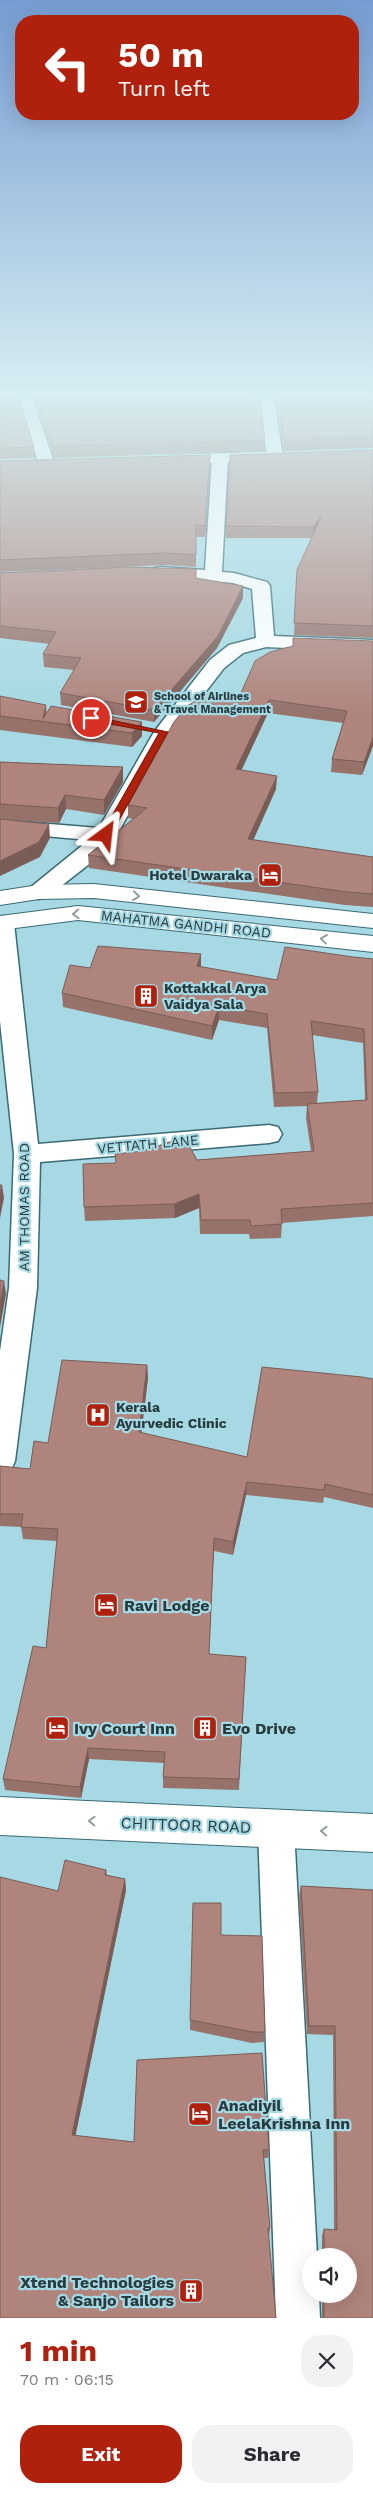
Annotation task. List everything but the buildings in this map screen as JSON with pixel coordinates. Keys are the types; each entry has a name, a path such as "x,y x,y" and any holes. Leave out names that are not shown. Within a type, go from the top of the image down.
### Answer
{"main road":[{"name":"MAHATMA GANDHI ROAD","path":"1,914 39,892 94,891 373,921"},
{"name":"MAHATMA GANDHI ROAD","path":"1,914 78,912 373,944"},
{"name":"CHITTOOR ROAD","path":"0,1816 373,1833"}],"street":[{"path":"213,575 217,500"},
{"path":"148,573 213,575 234,578 261,586 264,641"},
{"path":"39,892 80,860 106,835 154,730 217,664 236,650 264,641 373,646"},
{"path":"0,826 106,835"},
{"name":"AM THOMAS ROAD","path":"0,1461 24,1288 27,1154 19,1097 1,914"},
{"name":"VETTATH LANE","path":"27,1154 269,1134"},
{"path":"276,1829 298,2318"}],"place":[{"name":"School of Airlines & Travel Management","path":"136,702"},
{"name":"Hotel Dwaraka","path":"270,875"},
{"name":"Kottakkal Arya Vaidya Sala","path":"146,996"},
{"name":"Kerala Ayurvedic Clinic","path":"98,1415"},
{"name":"Ravi Lodge","path":"106,1605"},
{"name":"Ivy Court Inn","path":"57,1728"},
{"name":"Evo Drive","path":"205,1728"},
{"name":"Anadiyil LeelaKrishna Inn","path":"200,2114"},
{"name":"Xtend Technologies & Sanjo Tailors","path":"191,2291"}],"route":[{"path":"91,718 164,732 106,835"}]}
